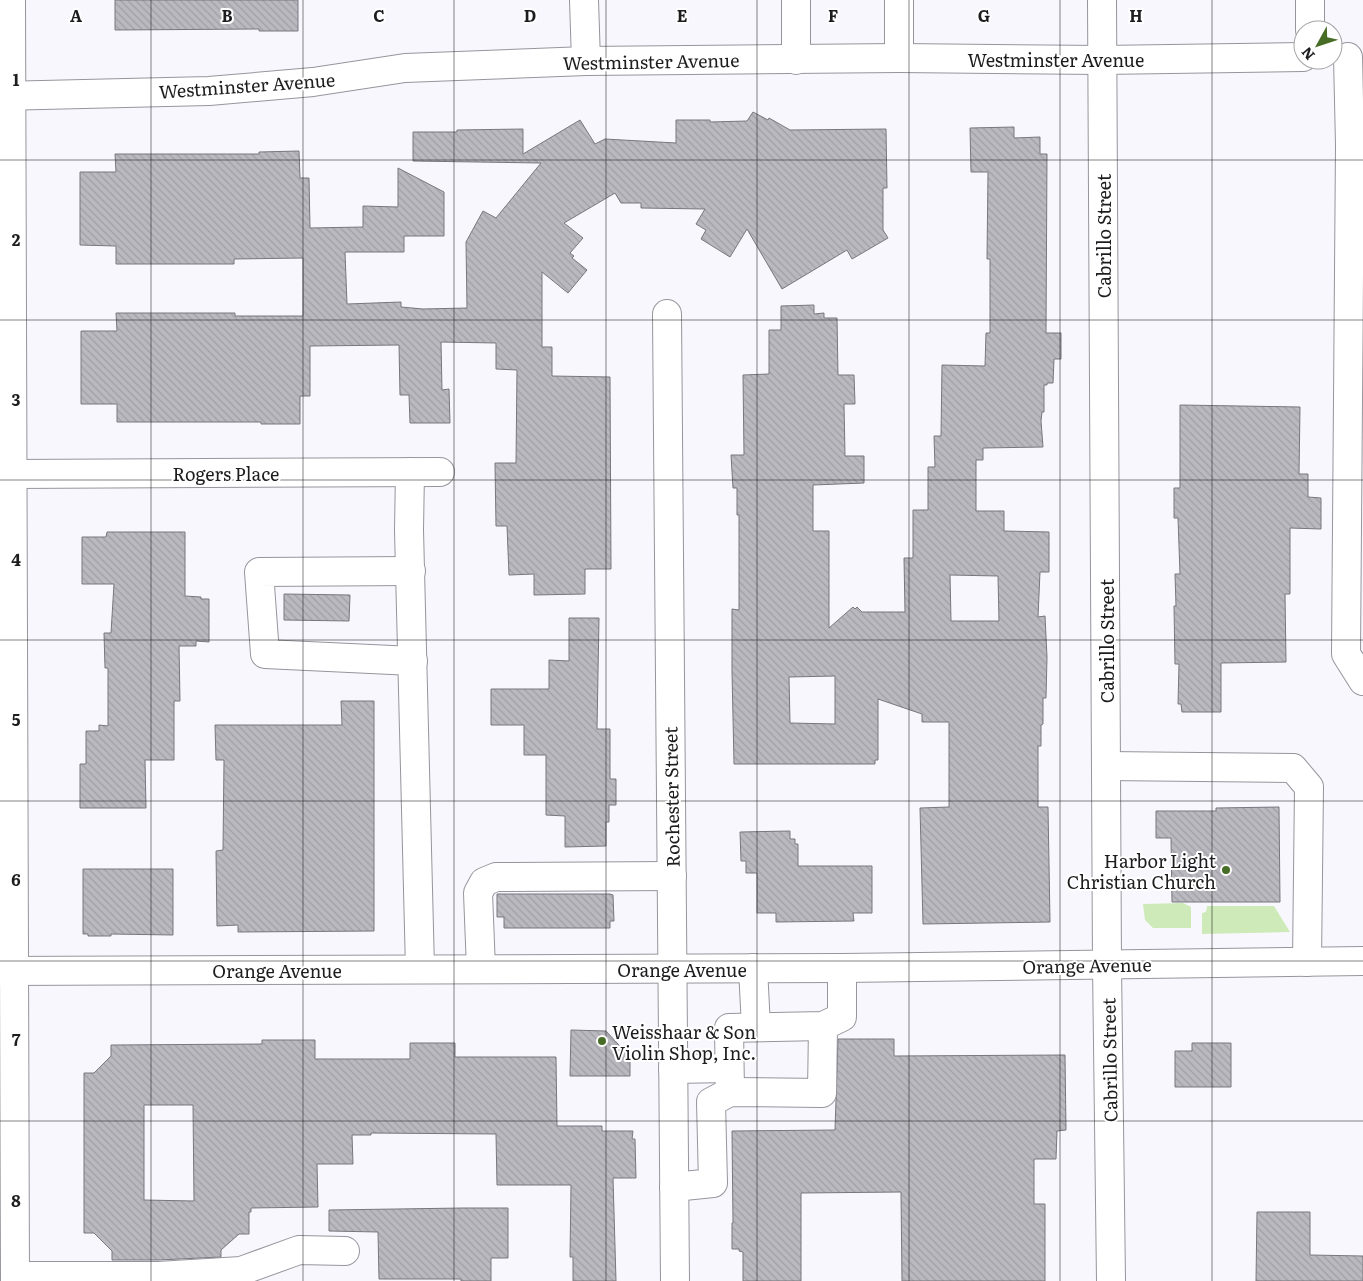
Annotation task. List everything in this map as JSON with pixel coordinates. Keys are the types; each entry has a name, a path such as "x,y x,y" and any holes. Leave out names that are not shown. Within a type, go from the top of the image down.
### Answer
{"street":[{"path":"11,0 6,95 12,474 7,970 15,1279 158,1276 241,1271 299,1250 345,1251"},
{"path":"584,0 586,62"},
{"path":"796,0 796,60"},
{"path":"899,0 899,58"},
{"name":"Cabrillo Street","path":"1102,0 1107,965 1111,1281"},
{"path":"1310,0 1310,20"},
{"name":"Westminster Avenue","path":"6,95 209,92 313,82 405,68 586,62 899,58 1102,60 1293,57"},
{"path":"1348,57 1355,429 1355,598 1346,654 1363,681"},
{"name":"Rochester Street","path":"666,314 674,1281"},
{"path":"410,472 420,970"},
{"name":"Rogers Place","path":"12,474 440,472"},
{"path":"411,571 259,572 265,654 413,661"},
{"path":"1106,766 1293,768 1309,787 1307,962"},
{"path":"481,969 478,893 484,882 496,877 672,876"},
{"name":"Orange Avenue","path":"7,970 842,968 1363,961"},
{"path":"753,968 756,1027"},
{"path":"674,1187 712,1183 711,1102 729,1080 729,1028 823,1026 842,1016 842,968"},
{"path":"673,1070 822,1093 823,1026"}],"green space":[{"path":"1183,903 1191,907 1191,928 1153,928 1145,920 1143,904"},
{"path":"1207,906 1274,906 1290,932 1202,934 1202,913 1206,912"}],"building":[{"path":"115,0 298,0 298,31 259,31 259,29 115,30"},
{"path":"753,112 768,120 769,118 790,130 886,129 887,188 883,188 883,230 888,238 852,259 847,250 782,289 747,229 730,257 701,239 706,230 696,224 705,209 641,208 641,203 621,203 615,193 564,223 583,238 570,253 574,256 572,258 587,270 568,293 542,272 542,347 552,347 552,376 610,377 611,569 585,569 585,594 534,595 534,574 509,575 507,526 496,526 495,463 516,463 517,370 496,369 496,343 441,342 442,390 449,389 450,423 410,423 409,395 400,395 399,345 310,346 310,396 300,396 300,424 261,424 261,422 117,422 117,404 81,404 81,331 117,331 116,313 235,313 235,316 303,316 303,258 234,259 234,264 116,264 116,246 80,245 80,172 116,172 115,154 259,154 259,152 299,151 300,178 309,178 310,228 363,227 363,206 398,207 398,168 444,192 444,236 404,236 404,252 345,252 347,304 401,302 401,307 423,309 467,308 466,242 483,211 496,218 541,163 413,161 413,132 523,129 523,154 580,120 595,144 605,139 676,143 676,120 710,120 710,122 747,121"},
{"path":"1014,127 1014,138 1040,137 1040,154 1047,154 1046,333 1061,333 1061,359 1054,359 1053,383 1044,385 1044,412 1042,412 1041,421 1043,447 983,448 983,460 976,460 976,511 1004,511 1004,531 1049,532 1049,572 1040,572 1038,617 1045,616 1047,657 1046,698 1043,698 1041,746 1038,746 1038,807 1048,807 1050,922 923,924 920,808 949,807 949,722 922,722 922,714 878,699 878,760 875,760 875,764 734,764 732,609 739,610 739,515 737,515 737,488 733,488 731,455 744,455 743,375 769,374 769,330 781,330 781,306 814,305 814,314 824,313 824,318 837,318 838,375 854,375 855,404 844,404 845,456 864,456 864,483 813,485 813,531 829,531 829,628 853,607 855,609 857,607 862,612 905,612 904,558 913,558 913,510 928,510 928,467 935,467 934,436 941,436 942,365 985,366 986,333 990,333 990,259 987,259 988,172 971,172 970,128","holes":["950,575 998,576 999,621 951,621","835,676 835,724 790,723 789,677"]},
{"path":"1180,405 1300,407 1299,474 1308,474 1308,497 1321,498 1321,529 1290,528 1290,594 1285,594 1286,662 1221,663 1221,712 1182,712 1181,704 1178,704 1179,664 1175,664 1174,606 1176,606 1175,574 1180,574 1178,518 1174,518 1174,488 1180,488"},
{"path":"107,532 185,532 185,596 209,599 209,642 196,641 196,646 179,646 180,701 174,701 174,760 145,760 146,808 80,808 80,764 86,764 86,731 99,731 99,725 108,726 108,668 105,668 104,633 111,633 114,584 82,584 82,537 106,537"},
{"path":"284,594 350,595 349,621 284,620"},
{"path":"569,618 599,618 597,729 610,729 610,779 616,779 616,805 609,805 609,822 606,822 606,846 565,847 565,816 546,815 546,755 524,755 524,725 491,725 491,689 549,689 549,660 569,661"},
{"path":"341,701 374,701 374,931 238,932 238,925 217,926 216,851 223,850 224,760 216,760 215,725 342,725"},
{"name":"Harbor Light Christian Church","path":"1279,807 1280,902 1172,902 1171,838 1156,838 1156,811 1216,811 1216,808"},
{"path":"790,831 790,839 795,839 795,844 798,844 798,866 872,866 872,913 853,913 854,921 776,922 776,913 757,913 757,873 746,873 746,861 741,861 740,832"},
{"path":"83,869 173,869 173,935 111,934 111,936 88,936 88,934 83,934"},
{"path":"497,894 610,894 613,895 614,921 610,921 610,928 504,928 504,917 497,917"},
{"path":"571,1030 606,1031 630,1057 630,1076 570,1076"},
{"path":"838,1039 894,1039 894,1056 1065,1055 1066,1130 1057,1131 1056,1159 1034,1159 1034,1204 1045,1204 1045,1281 902,1281 901,1192 801,1193 801,1281 743,1281 743,1252 739,1251 739,1249 732,1249 732,1131 835,1130"},
{"path":"262,1040 315,1040 315,1059 410,1059 410,1043 455,1043 455,1057 556,1057 557,1126 602,1126 602,1131 633,1131 632,1139 635,1139 636,1178 613,1178 616,1281 573,1281 573,1257 570,1257 571,1185 497,1185 496,1134 371,1133 371,1135 352,1135 353,1164 317,1164 318,1207 251,1208 251,1212 249,1212 249,1234 239,1234 221,1250 221,1257 112,1260 112,1251 94,1233 84,1233 84,1073 94,1073 111,1056 111,1045 262,1044","holes":["144,1105 193,1105 194,1201 144,1200"]},
{"path":"1192,1043 1231,1043 1231,1087 1175,1087 1175,1051 1192,1051"},
{"path":"508,1208 508,1258 491,1258 491,1281 379,1279 378,1232 329,1231 329,1210"},
{"path":"1257,1212 1310,1212 1310,1255 1363,1256 1363,1281 1256,1281"}],"place":[{"name":"Harbor Light Christian Church","path":"1226,870"},
{"name":"Weisshaar & Son Violin Shop, Inc.","path":"602,1041"}]}
